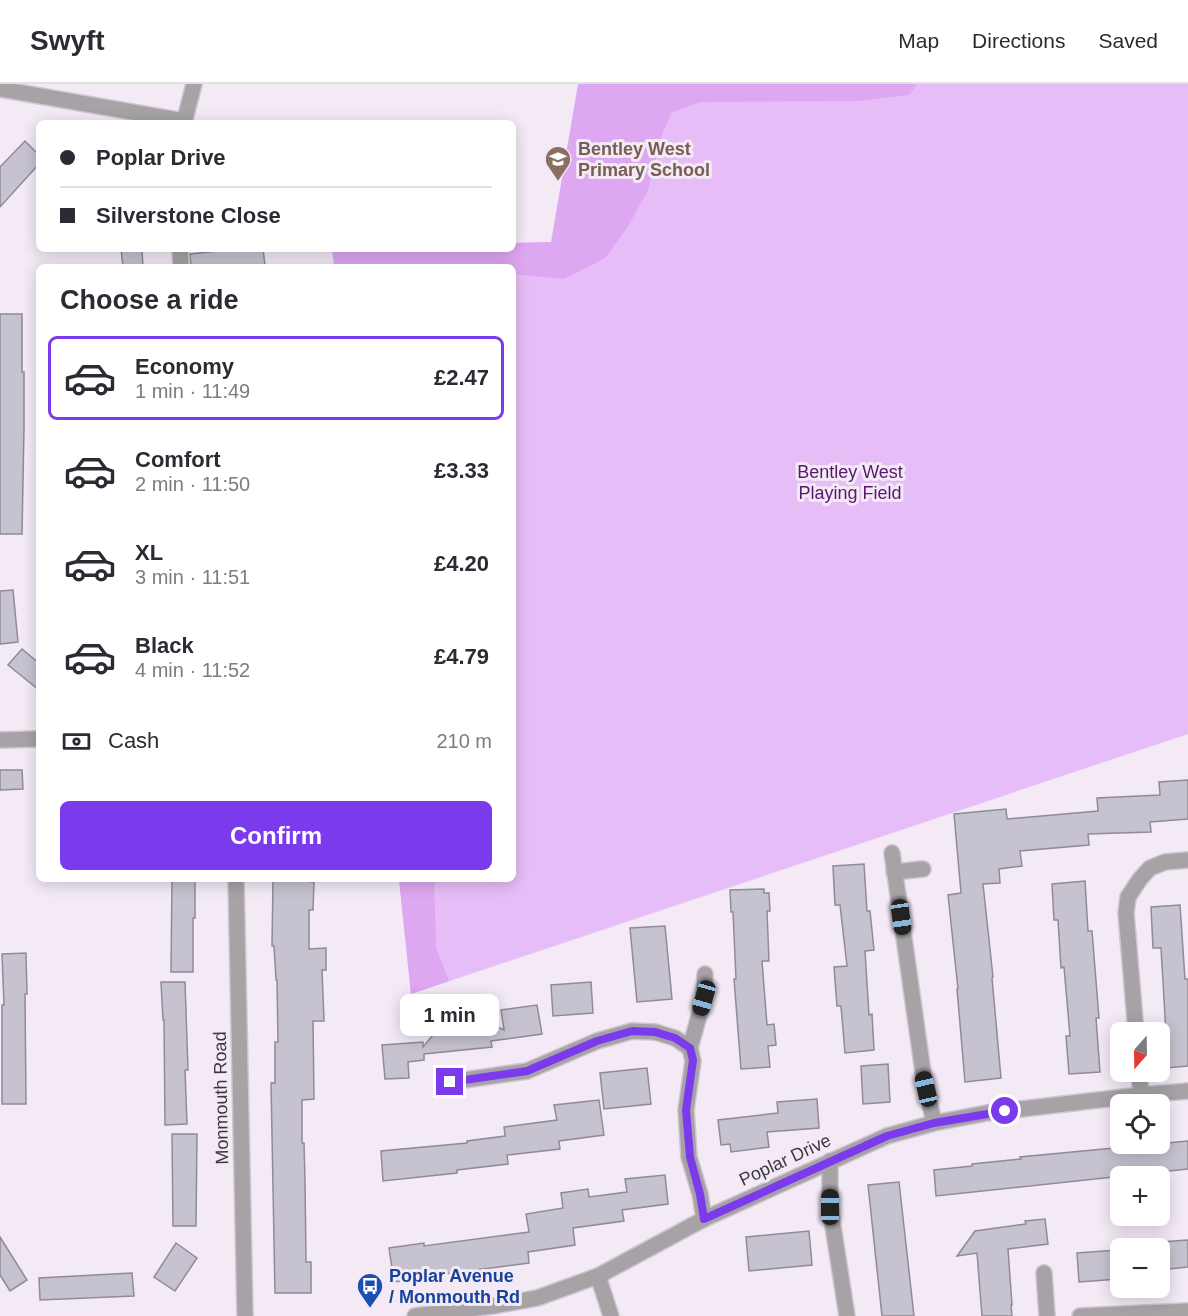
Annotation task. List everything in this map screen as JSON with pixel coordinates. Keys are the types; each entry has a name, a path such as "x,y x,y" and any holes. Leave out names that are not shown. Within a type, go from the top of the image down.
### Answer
{"street":[{"path":"185,120 194,86"},
{"path":"0,89 173,120"},
{"path":"0,740 36,738"},
{"path":"892,853 922,1072 934,1123"},
{"path":"1135,1022 1126,913 1128,897 1150,868 1165,862 1188,860"},
{"path":"894,872 923,869"},
{"name":"Monmouth Road","path":"236,882 244,1316"},
{"path":"704,1219 690,1157 686,1110 693,1060 690,1048 704,998 705,974"},
{"path":"450,1082 527,1071 597,1041 632,1031 655,1032 675,1038 690,1048"},
{"name":"Poplar Drive","path":"1153,1094 1188,1091"},
{"name":"Poplar Drive","path":"414,1316 537,1298 598,1276 704,1219 887,1136 934,1123 998,1112 1110,1099"},
{"path":"830,1161 830,1207 847,1316"},
{"path":"1044,1273 1047,1316"},
{"path":"598,1276 611,1316"},
{"path":"1080,1316 1188,1311"}],"green space":[{"name":"Bentley West Playing Field","path":"616,84 1188,84 1188,734 411,994 399,882 516,882 516,264 513,264 513,252 516,252 516,243 595,241"}],"shaded area":[{"path":"578,84 917,84 909,95 858,101 701,102 672,112 662,134 648,190 627,228 605,258 564,279 516,274 516,264 334,264 332,252 516,252 516,243 551,242"},
{"path":"399,882 434,882 436,948 449,981 411,994"}],"building":[{"path":"25,141 36,152 36,167 0,207 0,167"},
{"path":"121,252 142,252 143,264 123,264"},
{"path":"263,252 265,264 191,264 190,254"},
{"path":"0,314 22,314 24,429 22,534 0,534"},
{"path":"13,590 18,642 0,644 0,591"},
{"path":"22,649 36,661 36,688 8,665"},
{"path":"0,770 22,770 23,789 0,790"},
{"path":"1188,780 1188,819 1150,822 1151,832 1088,834 1089,845 1020,851 1022,866 999,869 1000,883 983,884 1001,1078 965,1082 948,895 961,893 954,814 1006,809 1007,819 1098,811 1097,798 1160,795 1159,782"},
{"path":"864,864 867,911 870,911 874,950 865,951 869,1015 872,1014 874,1050 845,1053 841,1006 837,1006 834,967 847,966 840,905 835,905 833,866"},
{"path":"1085,881 1088,931 1092,931 1099,1018 1096,1018 1100,1072 1069,1074 1066,1036 1070,1036 1064,967 1061,968 1058,920 1054,920 1052,884"},
{"path":"172,882 195,882 193,972 171,972"},
{"path":"273,882 314,882 313,910 309,910 309,949 326,948 326,970 322,970 324,1021 313,1021 314,1099 302,1100 306,1262 311,1262 311,1293 275,1293 271,1083 275,1083 275,1042 278,1042 277,980 274,946 272,946"},
{"path":"764,889 764,893 769,893 770,911 767,911 769,961 762,961 767,1025 774,1024 776,1045 768,1046 770,1067 741,1069 730,890"},
{"path":"1180,905 1185,979 1188,979 1188,1066 1170,1068 1170,1022 1165,1022 1161,948 1153,948 1151,907"},
{"path":"665,926 672,999 637,1002 630,928"},
{"path":"26,953 26,1104 2,1104 2,1005 4,1005 2,954"},
{"path":"161,982 185,982 187,1124 165,1125 164,1020"},
{"path":"591,982 593,1013 553,1016 551,985"},
{"path":"537,1005 542,1034 491,1041 492,1047 424,1054 424,1060 408,1062 409,1078 385,1079 382,1045 423,1042 423,1047 454,1010 463,1010 504,1030 501,1010"},
{"path":"888,1064 890,1102 863,1104 861,1066"},
{"path":"647,1068 651,1104 604,1109 600,1073"},
{"path":"817,1099 819,1128 767,1132 769,1147 731,1152 730,1144 721,1145 718,1120 778,1113 777,1102"},
{"path":"599,1100 604,1135 559,1141 560,1149 507,1155 508,1164 457,1170 457,1173 383,1181 381,1151 467,1143 467,1141 505,1136 504,1127 557,1120 554,1105"},
{"path":"172,1134 197,1134 196,1226 173,1226"},
{"path":"1188,1141 1188,1169 1170,1171 1170,1166 1110,1166 1110,1177 936,1196 934,1170 1021,1159 1020,1157 1110,1148 1110,1154 1170,1154 1170,1143"},
{"path":"665,1175 668,1204 622,1210 624,1221 573,1228 575,1245 528,1252 529,1263 394,1282 389,1248 424,1243 424,1246 529,1232 526,1214 563,1208 561,1193 588,1189 589,1197 627,1192 625,1179"},
{"path":"899,1182 914,1316 882,1316 868,1185"},
{"path":"1045,1219 1048,1244 1008,1249 1012,1316 982,1316 977,1253 957,1256 975,1231"},
{"path":"809,1231 812,1265 749,1271 746,1237"},
{"path":"0,1237 27,1280 10,1291 0,1275"},
{"path":"1188,1240 1188,1267 1170,1269 1170,1241"},
{"path":"176,1243 197,1258 175,1291 154,1277"},
{"path":"1110,1251 1110,1280 1079,1282 1077,1253"},
{"path":"132,1273 134,1296 40,1300 39,1278"}],"place":[{"name":"Bentley West Primary School","path":"558,182"},
{"name":"Poplar Avenue / Monmouth Rd","path":"370,1309"}],"route":[{"path":"450,1082 527,1071 597,1041 632,1031 655,1032 675,1038 690,1048 693,1060 686,1110 690,1157 704,1219 887,1136 934,1123 1005,1111"}]}
